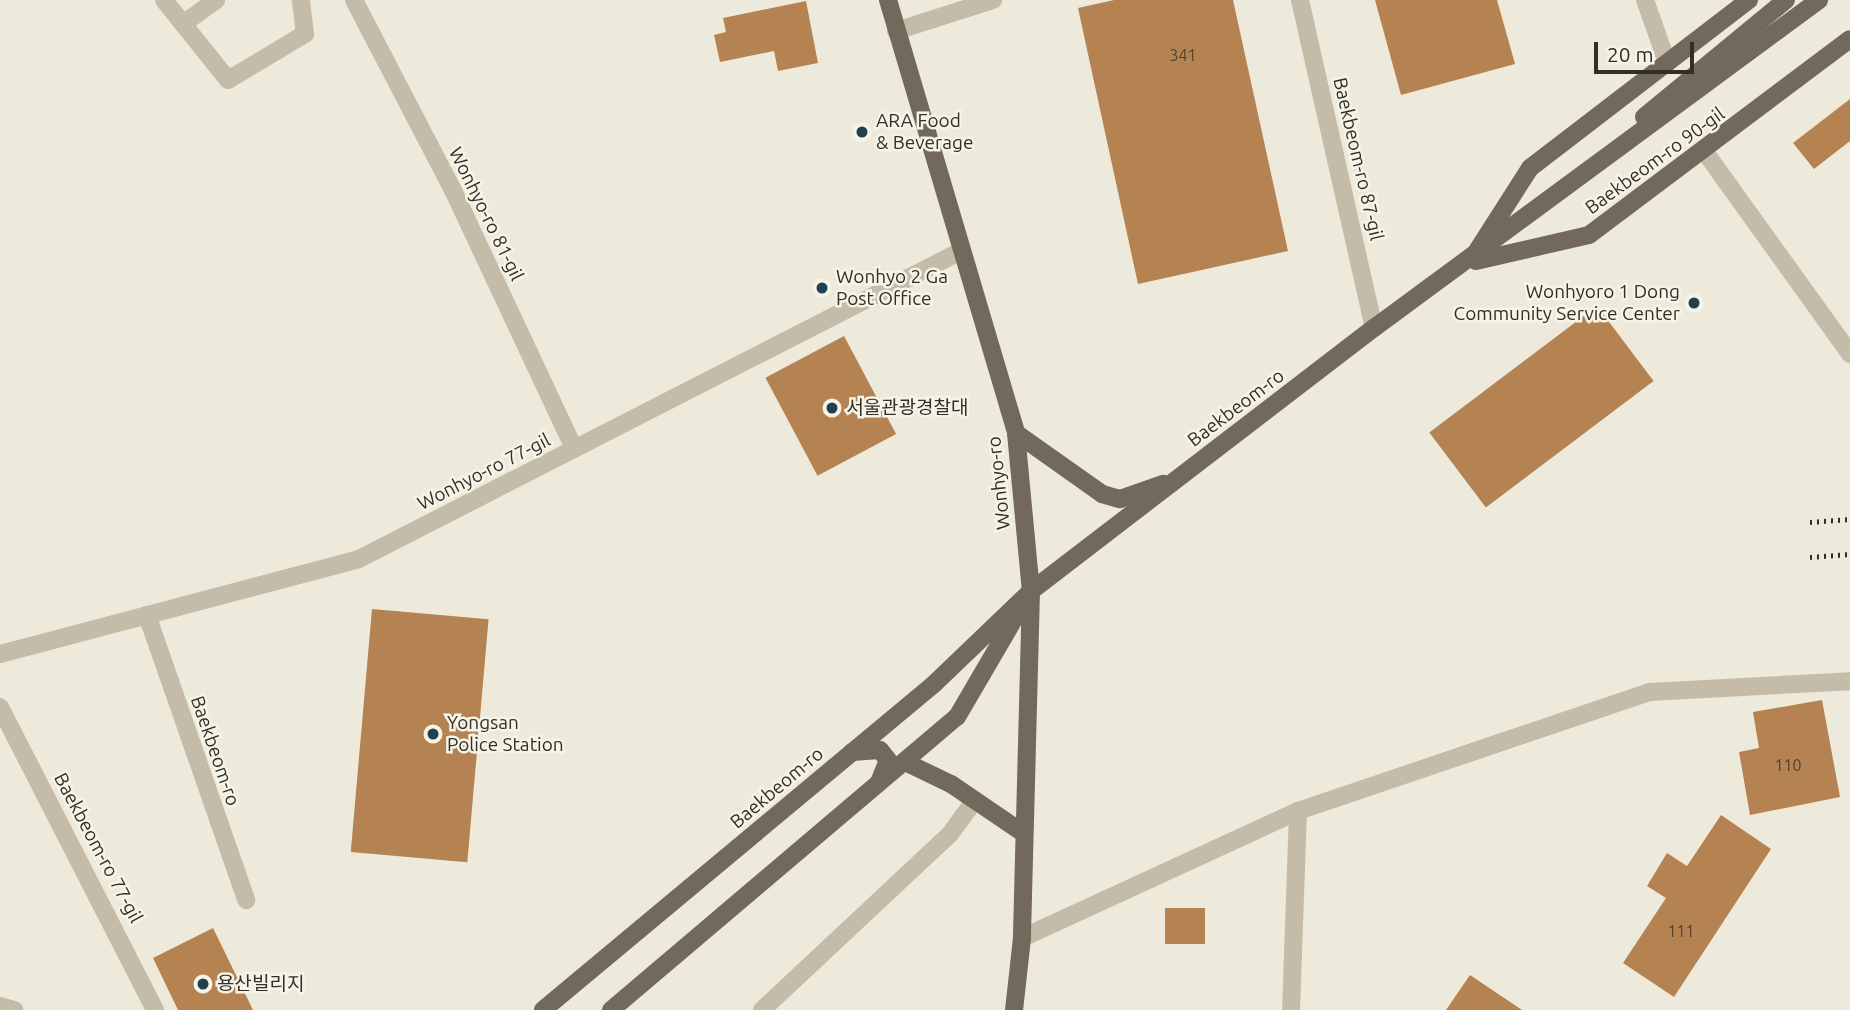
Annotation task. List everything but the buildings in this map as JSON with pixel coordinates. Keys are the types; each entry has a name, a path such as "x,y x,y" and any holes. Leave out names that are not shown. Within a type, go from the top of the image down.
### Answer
{"main road":[{"name":"Wonhyo-ro","path":"888,0 959,252 1016,433 1031,591 1022,937 1014,1010"},
{"path":"1470,263 1530,168 1749,0"},
{"name":"Baekbeom-ro","path":"543,1010 934,684 1031,591 1374,328 1470,263 1819,0"},
{"name":"Baekbeom-ro","path":"1470,263 1784,1"},
{"name":"Baekbeom-ro 90-gil","path":"1470,263 1589,235 1705,152 1850,39"},
{"path":"1016,433 1102,494 1120,499 1176,480"},
{"name":"Baekbeom-ro","path":"611,1010 957,717 1031,591"},
{"path":"852,752 880,750 888,760 878,785"},
{"path":"905,762 975,800 1023,832"}],"street":[{"path":"164,0 228,80 304,34 301,0"},
{"path":"183,24 215,0"},
{"name":"Wonhyo-ro 81-gil","path":"354,0 452,188 574,449"},
{"path":"896,31 993,0"},
{"name":"Baekbeom-ro 87-gil","path":"1300,0 1374,328"},
{"path":"1644,0 1667,62"},
{"path":"1705,152 1850,355"},
{"name":"Wonhyo-ro 77-gil","path":"0,654 359,559 959,252"},
{"name":"Baekbeom-ro","path":"147,615 246,900"},
{"path":"1022,937 1298,811 1650,692 1850,681"},
{"name":"Baekbeom-ro 77-gil","path":"0,707 155,1010"},
{"path":"762,1010 950,834 975,800"},
{"path":"1291,1010 1298,811"},
{"path":"0,1006 14,1010"}],"railway":[{"path":"1810,522 1850,519"},
{"path":"1810,557 1850,554"}],"place":[{"name":"ARA Food & Beverage","path":"862,132"},
{"name":"Wonhyo 2 Ga Post Office","path":"822,288"},
{"name":"Wonhyoro 1 Dong Community Service Center","path":"1694,303"},
{"name":"서울관광경찰대","path":"832,408"},
{"name":"Yongsan Police Station","path":"433,734"},
{"name":"용산빌리지","path":"203,984"}]}
